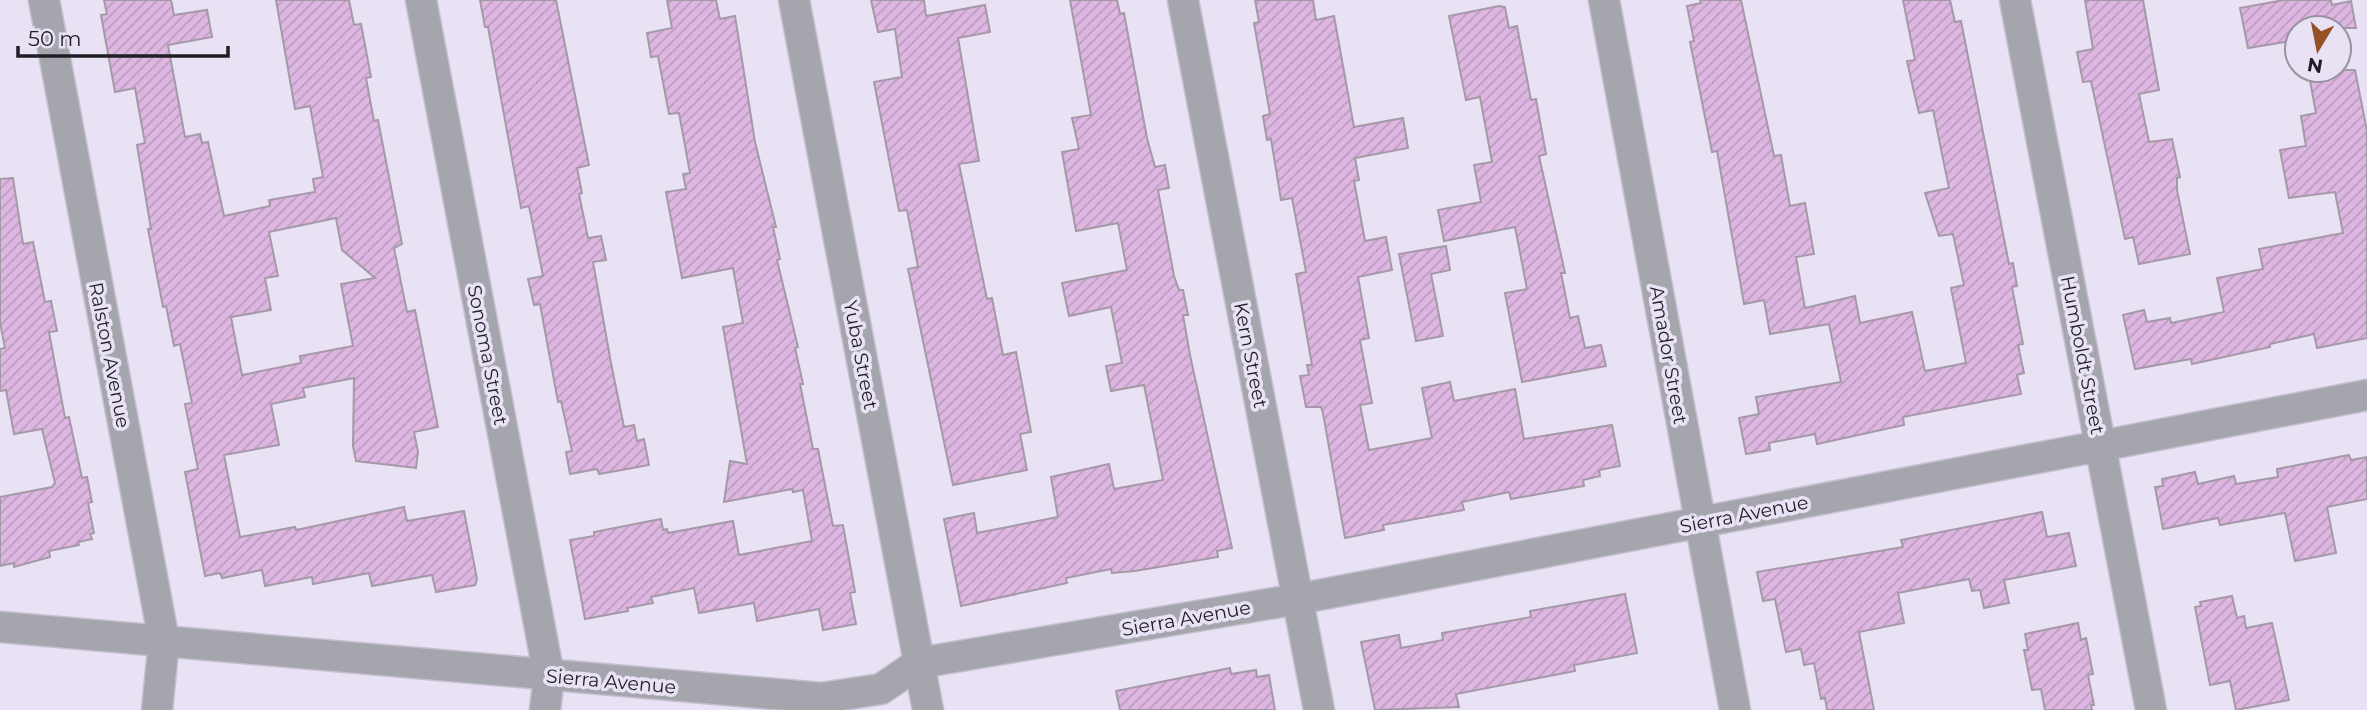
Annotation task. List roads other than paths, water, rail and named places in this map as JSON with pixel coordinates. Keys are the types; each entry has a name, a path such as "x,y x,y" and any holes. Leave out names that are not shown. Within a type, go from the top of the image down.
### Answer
{"street":[{"name":"Ralston Avenue","path":"44,0 164,641 157,710"},
{"name":"Sonoma Street","path":"421,0 548,676 545,710"},
{"name":"Yuba Street","path":"794,0 928,710"},
{"name":"Kern Street","path":"1184,0 1319,710"},
{"name":"Amador Street","path":"1604,0 1735,710"},
{"name":"Humboldt Street","path":"2015,0 2151,710"},
{"name":"Sierra Avenue","path":"0,626 821,698 881,688 919,663 1298,599 2367,395"}]}
